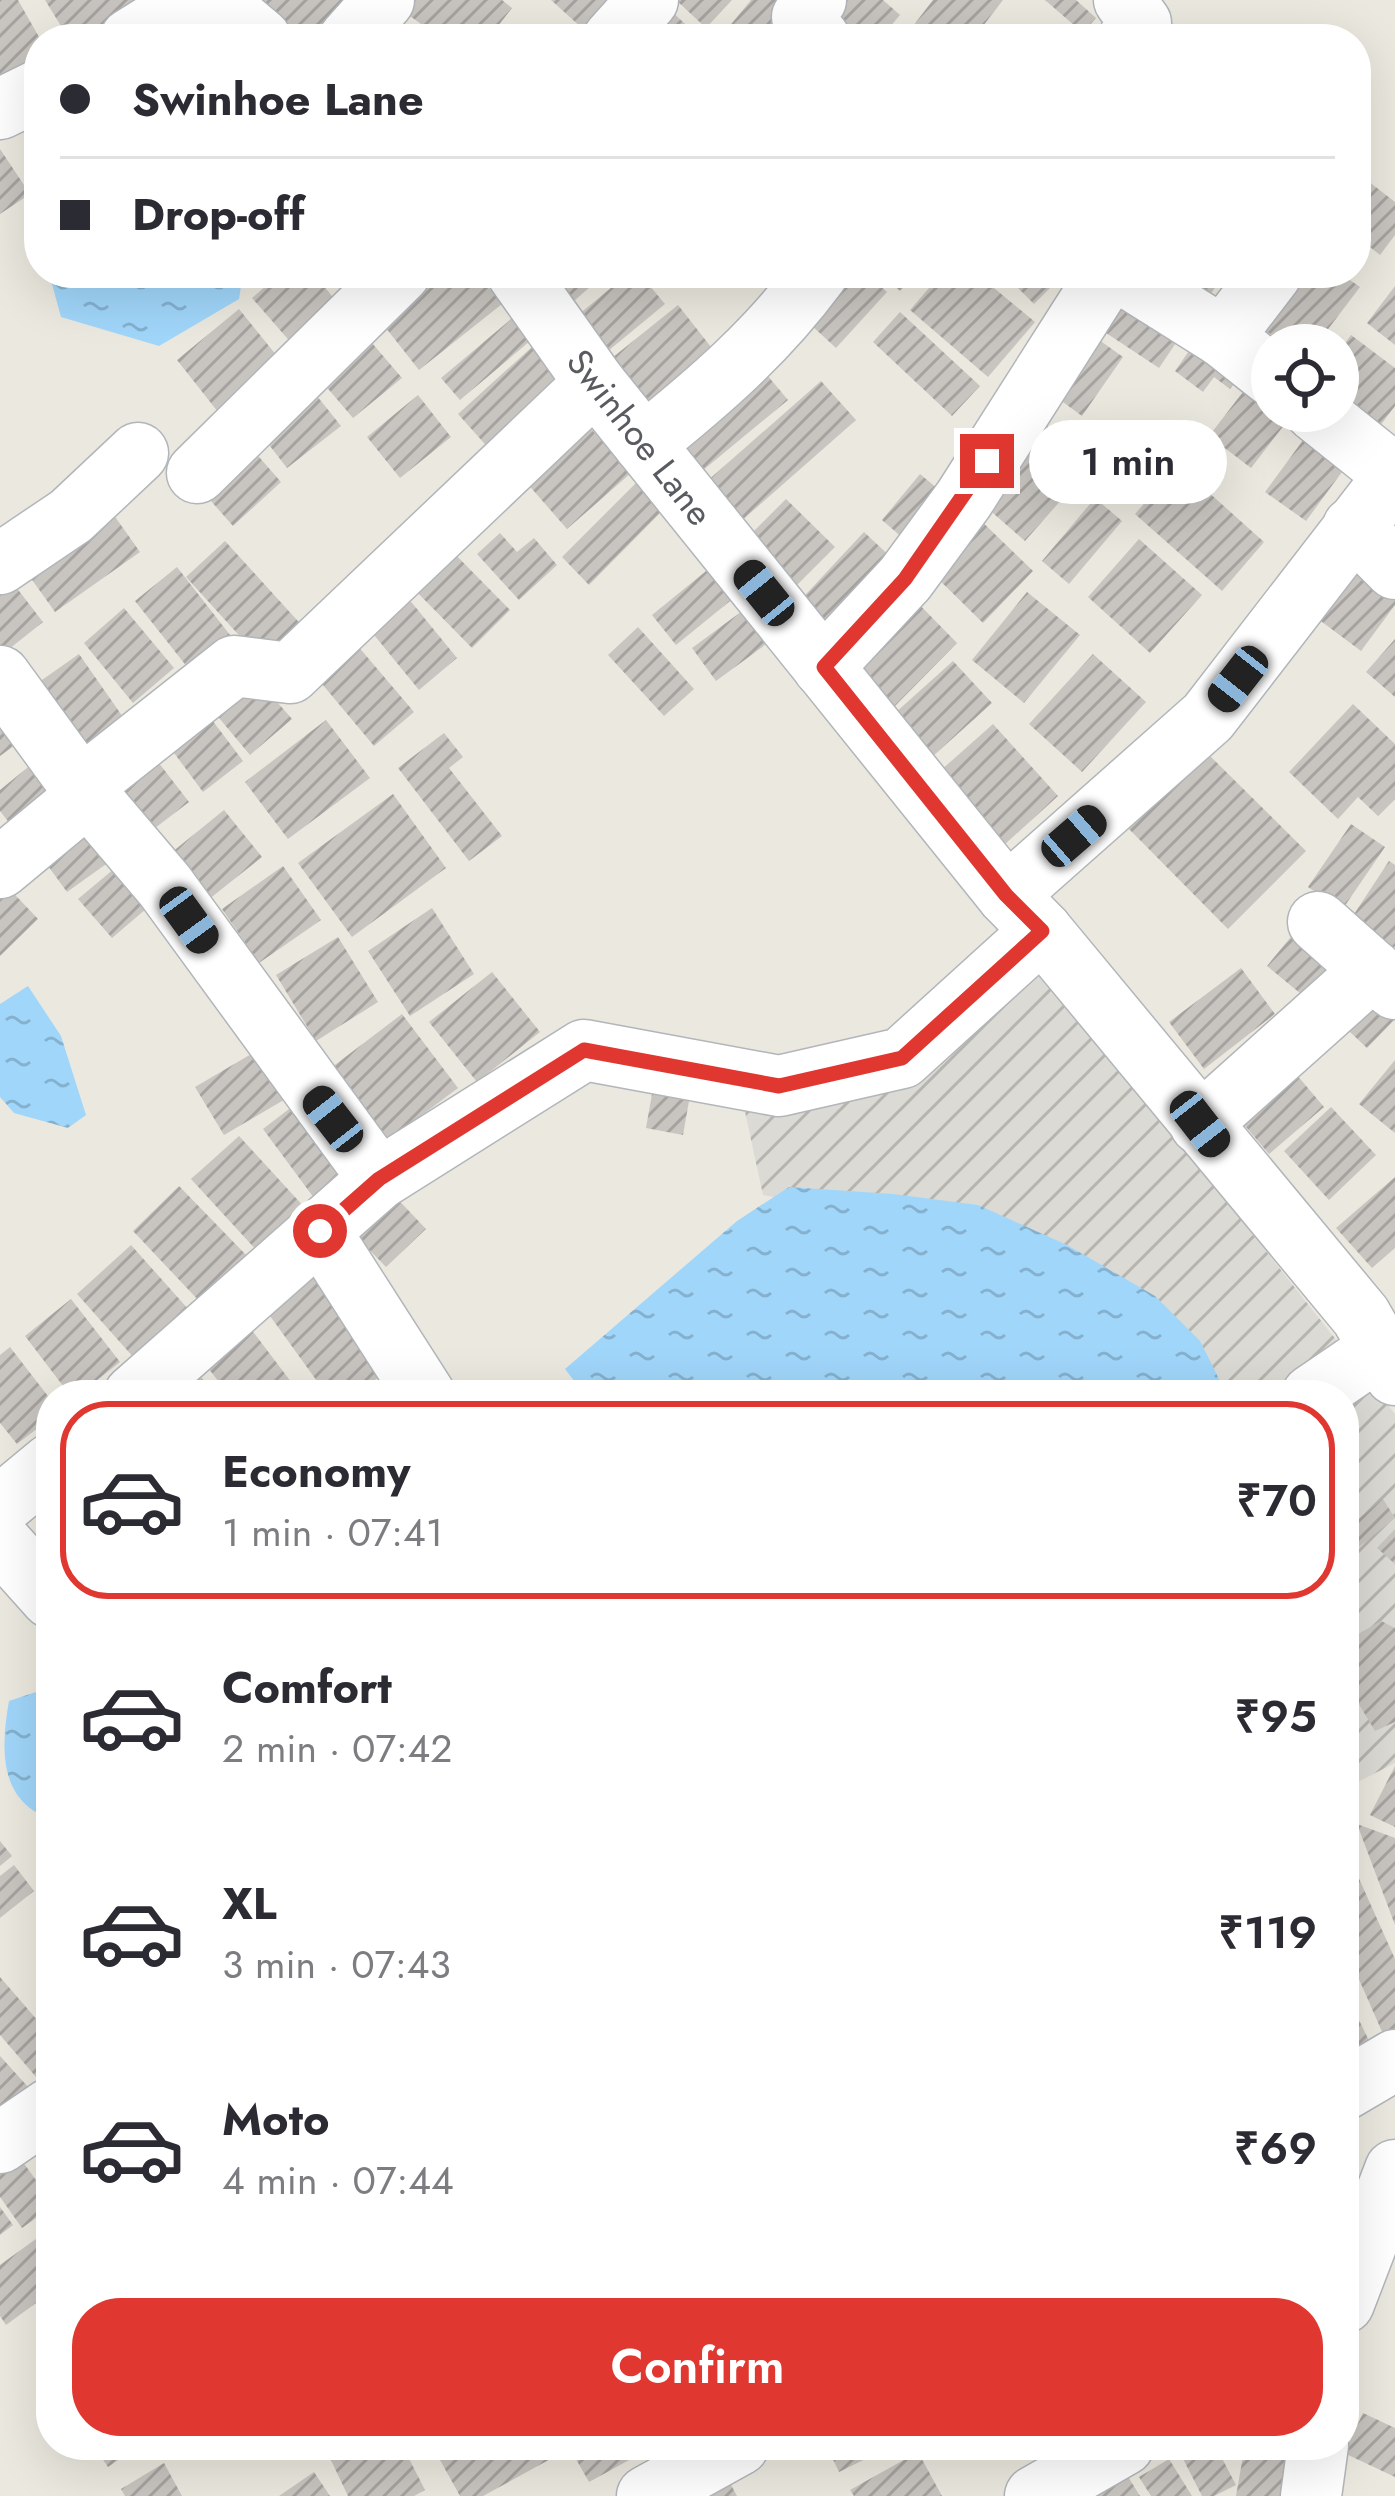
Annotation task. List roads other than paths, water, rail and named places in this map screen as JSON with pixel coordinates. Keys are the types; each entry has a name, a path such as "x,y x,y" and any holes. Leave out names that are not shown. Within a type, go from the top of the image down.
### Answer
{"street":[{"path":"154,24 192,0"},
{"path":"214,0 243,24"},
{"path":"362,24 384,0"},
{"path":"626,24 647,0"},
{"path":"808,24 802,17 816,0"},
{"path":"1124,0 1139,24"},
{"path":"197,473 385,288"},
{"name":"Swinhoe Lane","path":"528,288 595,383 1024,913 1382,1332"},
{"path":"644,444 724,380 788,288"},
{"path":"824,667 905,579 964,499 1098,288"},
{"path":"1145,288 1251,359"},
{"path":"1223,337 1261,288"},
{"path":"0,868 234,666 290,673 595,383"},
{"path":"151,1380 379,1179 584,1050 779,1086 902,1058 1024,913 1208,716 1395,475 1342,432"},
{"path":"0,564 71,517 138,453"},
{"path":"1353,527 1395,569"},
{"path":"0,676 84,791 165,886 379,1179"},
{"path":"1200,1124 1383,979 1318,922"},
{"path":"320,1231 414,1380"},
{"path":"1329,1380 1382,1332"},
{"path":"0,1506 36,1476"},
{"path":"0,1540 36,1581"},
{"path":"1359,2081 1395,2060"},
{"path":"1359,2264 1395,2170"},
{"path":"647,2496 712,2460"},
{"path":"1035,2496 1098,2460"},
{"path":"1311,2496 1316,2460"}],"water":[{"path":"53,288 241,288 239,299 159,346 61,317"},
{"path":"28,986 61,1036 86,1115 68,1128 14,1113 0,1097 0,1004"},
{"path":"789,1187 978,1205 1067,1245 1155,1296 1200,1341 1220,1380 573,1380 565,1369 737,1221"},
{"path":"36,1692 36,1812 22,1800 8,1772 9,1701"}]}
